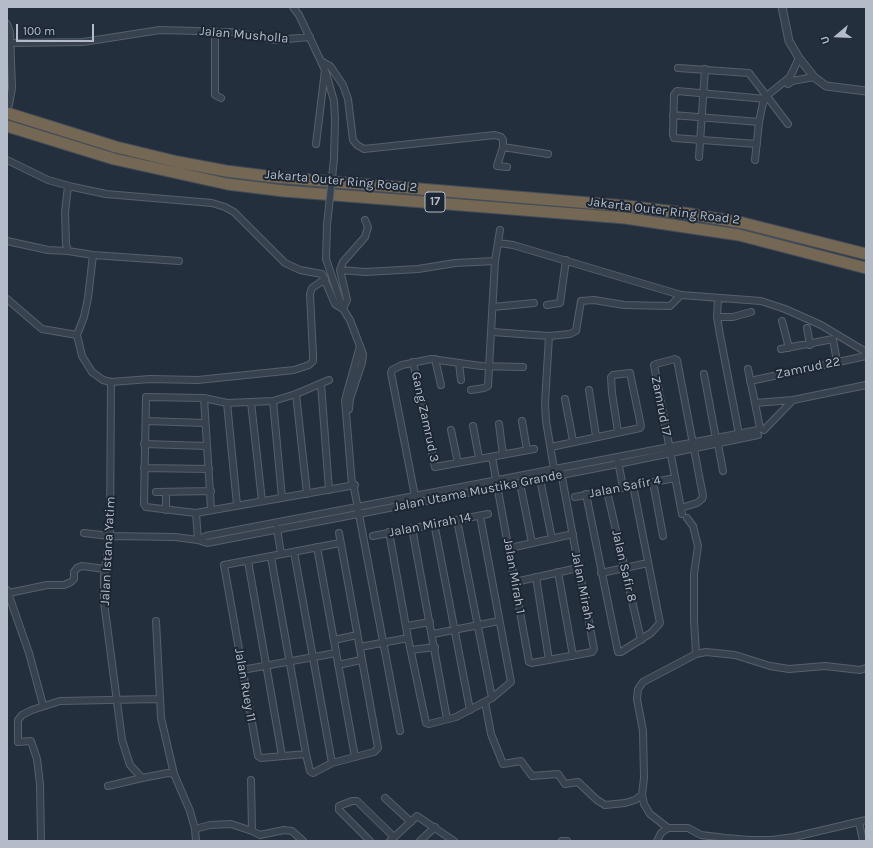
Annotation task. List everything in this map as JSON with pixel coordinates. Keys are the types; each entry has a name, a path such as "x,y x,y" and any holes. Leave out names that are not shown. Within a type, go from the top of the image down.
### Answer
{"highway":[{"name":"Jakarta Outer Ring Road 2","path":"8,109 116,147 178,162 274,177 626,206 743,223 866,254"},
{"name":"Jakarta Outer Ring Road 2","path":"7,126 114,159 227,184 284,191 625,218 739,235 866,268"}],"street":[{"path":"293,7 299,15 325,70 334,101 336,120 334,159 327,225 326,259 343,309 350,320 363,358 356,371 347,406 354,486 358,515 400,731"},
{"path":"782,7 788,41 814,77 826,86 866,91"},
{"path":"7,24 10,43 12,88 8,109"},
{"name":"Jalan Musholla","path":"10,43 83,42 160,30 232,32 276,40 310,37"},
{"path":"215,31 215,95 216,97 221,98"},
{"path":"756,160 758,122 762,106 769,94 790,77 799,58"},
{"path":"321,61 330,66 343,85 348,99 353,140 356,145 364,148 495,136 501,137 504,140 497,166 507,167"},
{"path":"678,68 749,73 788,124"},
{"path":"699,157 705,69"},
{"path":"316,144 325,70"},
{"path":"757,144 674,138 674,95 676,92 768,98 792,81 814,77"},
{"path":"673,115 758,122"},
{"path":"503,147 548,154"},
{"path":"7,160 48,180 68,186 106,194 212,203 225,207 234,212 285,263 300,270 322,274 335,304 343,309"},
{"path":"68,186 65,212 66,244 68,251"},
{"path":"343,309 347,300 340,270 342,262 365,237 368,227 365,220"},
{"path":"471,390 488,386 495,261 500,230"},
{"path":"7,241 48,250 68,251 93,255 179,261"},
{"path":"498,243 513,245 566,260 681,295 718,299 761,301 785,309 822,325 866,352"},
{"path":"93,255 85,311 77,335 82,356 92,372 103,380 111,382 150,379 198,380 294,370 309,365 313,361 310,294 312,288 325,279"},
{"path":"547,305 560,303 566,260"},
{"path":"340,270 365,272 418,269 455,263 495,261"},
{"path":"492,332 549,336 570,334 576,331 582,300 624,305 670,306 681,295"},
{"path":"7,299 42,329 77,335"},
{"path":"718,299 717,317 739,434"},
{"path":"493,307 534,303"},
{"path":"717,317 733,317 751,312"},
{"path":"782,321 789,348"},
{"path":"807,328 810,345"},
{"name":"Jalan Mirah 4","path":"532,663 592,652 594,649 562,475 557,469 551,446 545,404 549,336"},
{"path":"781,349 810,345 833,339 838,362"},
{"name":"Zamrud 22","path":"750,380 866,356"},
{"path":"415,496 391,372 396,367 413,362 434,359 489,366 523,367"},
{"path":"434,359 441,384"},
{"name":"Zamrud 17","path":"683,513 654,364 676,360 694,446"},
{"name":"Gang Zamrud 3","path":"413,362 433,465 437,468 479,458 492,457 534,448"},
{"path":"459,363 461,380"},
{"path":"748,369 760,431"},
{"path":"551,446 640,428 641,426 630,373 613,375 611,377 618,432"},
{"path":"704,374 724,472"},
{"path":"329,380 296,394 273,401 227,403 204,398 148,397 145,399 146,422 144,444 144,505 166,510 196,513 211,509 354,486"},
{"name":"Jalan Istana Yatim","path":"111,382 110,536 105,569 105,618 122,740 127,759 135,772 142,778"},
{"path":"321,384 329,490"},
{"path":"755,403 793,400 866,385"},
{"path":"589,390 596,436"},
{"path":"296,394 307,494"},
{"path":"204,398 211,509"},
{"path":"565,399 573,441"},
{"path":"760,431 793,400"},
{"path":"273,401 282,498"},
{"path":"251,402 262,501"},
{"path":"227,403 237,505"},
{"path":"522,421 527,450"},
{"path":"146,422 205,423"},
{"path":"500,424 503,455"},
{"path":"473,426 479,458"},
{"path":"451,430 458,463"},
{"name":"Jalan Utama Mustika Grande","path":"717,442 739,434 760,431"},
{"name":"Jalan Utama Mustika Grande","path":"84,533 110,536 154,536 198,540 207,543 498,488 562,475 618,461 717,442 760,431"},
{"path":"144,444 207,446"},
{"path":"694,446 702,500 683,513 693,526 698,546 694,574 696,654"},
{"name":"Jalan Mirah 1","path":"492,457 510,548 529,662 532,663"},
{"path":"618,461 623,487"},
{"name":"Jalan Utama Mustika Grande","path":"198,540 206,536 277,524 496,480 557,469 618,461"},
{"path":"144,468 209,469"},
{"name":"Jalan Safir 4","path":"575,497 676,478"},
{"path":"540,479 552,539"},
{"path":"653,482 663,536"},
{"path":"520,483 532,543"},
{"path":"586,494 618,652 621,652 651,633 660,623 633,485"},
{"path":"156,492 211,491"},
{"name":"Jalan Safir 8","path":"607,491 641,640"},
{"path":"166,493 166,510"},
{"path":"196,513 198,540"},
{"name":"Jalan Mirah 14","path":"373,536 434,523 488,514"},
{"path":"389,532 408,638 426,723 429,724 456,718 492,698 511,682 480,516"},
{"path":"457,520 492,698"},
{"path":"434,523 470,710"},
{"path":"277,524 282,554"},
{"path":"412,528 448,719"},
{"path":"271,557 306,754 310,771 313,773 332,763 374,752 378,748 338,533"},
{"path":"510,548 572,534"},
{"path":"282,756 248,561 340,543"},
{"path":"317,547 355,757"},
{"path":"294,552 332,763"},
{"name":"Jalan Ruey 11","path":"248,561 224,565 258,756 261,758 306,754"},
{"path":"601,573 648,563"},
{"path":"43,705 29,653 8,592 47,585 64,585 74,579 74,572 77,568 82,566 105,569"},
{"path":"515,582 578,568"},
{"path":"558,572 574,656"},
{"path":"536,578 549,660"},
{"path":"156,621 158,699 161,718 174,774 195,829 196,841"},
{"path":"433,634 499,621"},
{"path":"407,626 430,622"},
{"path":"334,640 357,636"},
{"path":"360,647 408,638"},
{"path":"411,650 435,647"},
{"path":"668,828 650,814 644,804 642,795 644,778 643,731 637,699 638,689 643,682 696,654 713,652 735,655 770,666 789,668 825,666 860,670 866,668"},
{"path":"242,670 290,663 336,653"},
{"path":"338,665 361,660"},
{"path":"41,841 40,784 37,759 31,741 18,743 18,720 22,715 43,705 60,701 116,698 158,699"},
{"path":"485,702 491,734 503,764 521,761 532,776 558,774 565,784 578,782 597,800 605,805 625,803 635,800 642,795"},
{"path":"108,786 168,773 174,774"},
{"path":"251,780 252,831"},
{"path":"385,798 411,822"},
{"path":"370,841 339,810 339,806 352,801 357,801 392,839 417,816 452,840"},
{"path":"657,841 661,833 668,828 678,826 688,828 700,835 757,840 785,839 866,820"},
{"path":"859,822 863,841"},
{"path":"195,829 210,825 231,824 260,834 284,830 292,831 303,841"},
{"path":"420,841 435,827"},
{"path":"562,841 567,841"}]}
